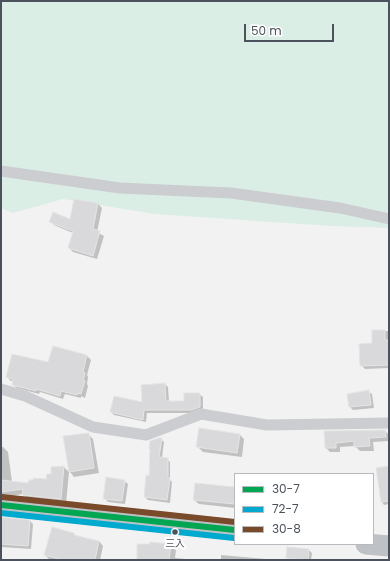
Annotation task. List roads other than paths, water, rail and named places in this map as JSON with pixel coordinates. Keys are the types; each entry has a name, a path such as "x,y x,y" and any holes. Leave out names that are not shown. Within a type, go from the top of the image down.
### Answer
{"highway":[{"path":"1,505 234,530"},
{"path":"374,545 389,546"}],"street":[{"path":"1,171 120,188 231,193 340,208 389,219"},
{"path":"1,389 25,396 93,427 146,435 201,414 267,425 389,422"}],"place":[{"name":"三入","path":"175,532"}]}
